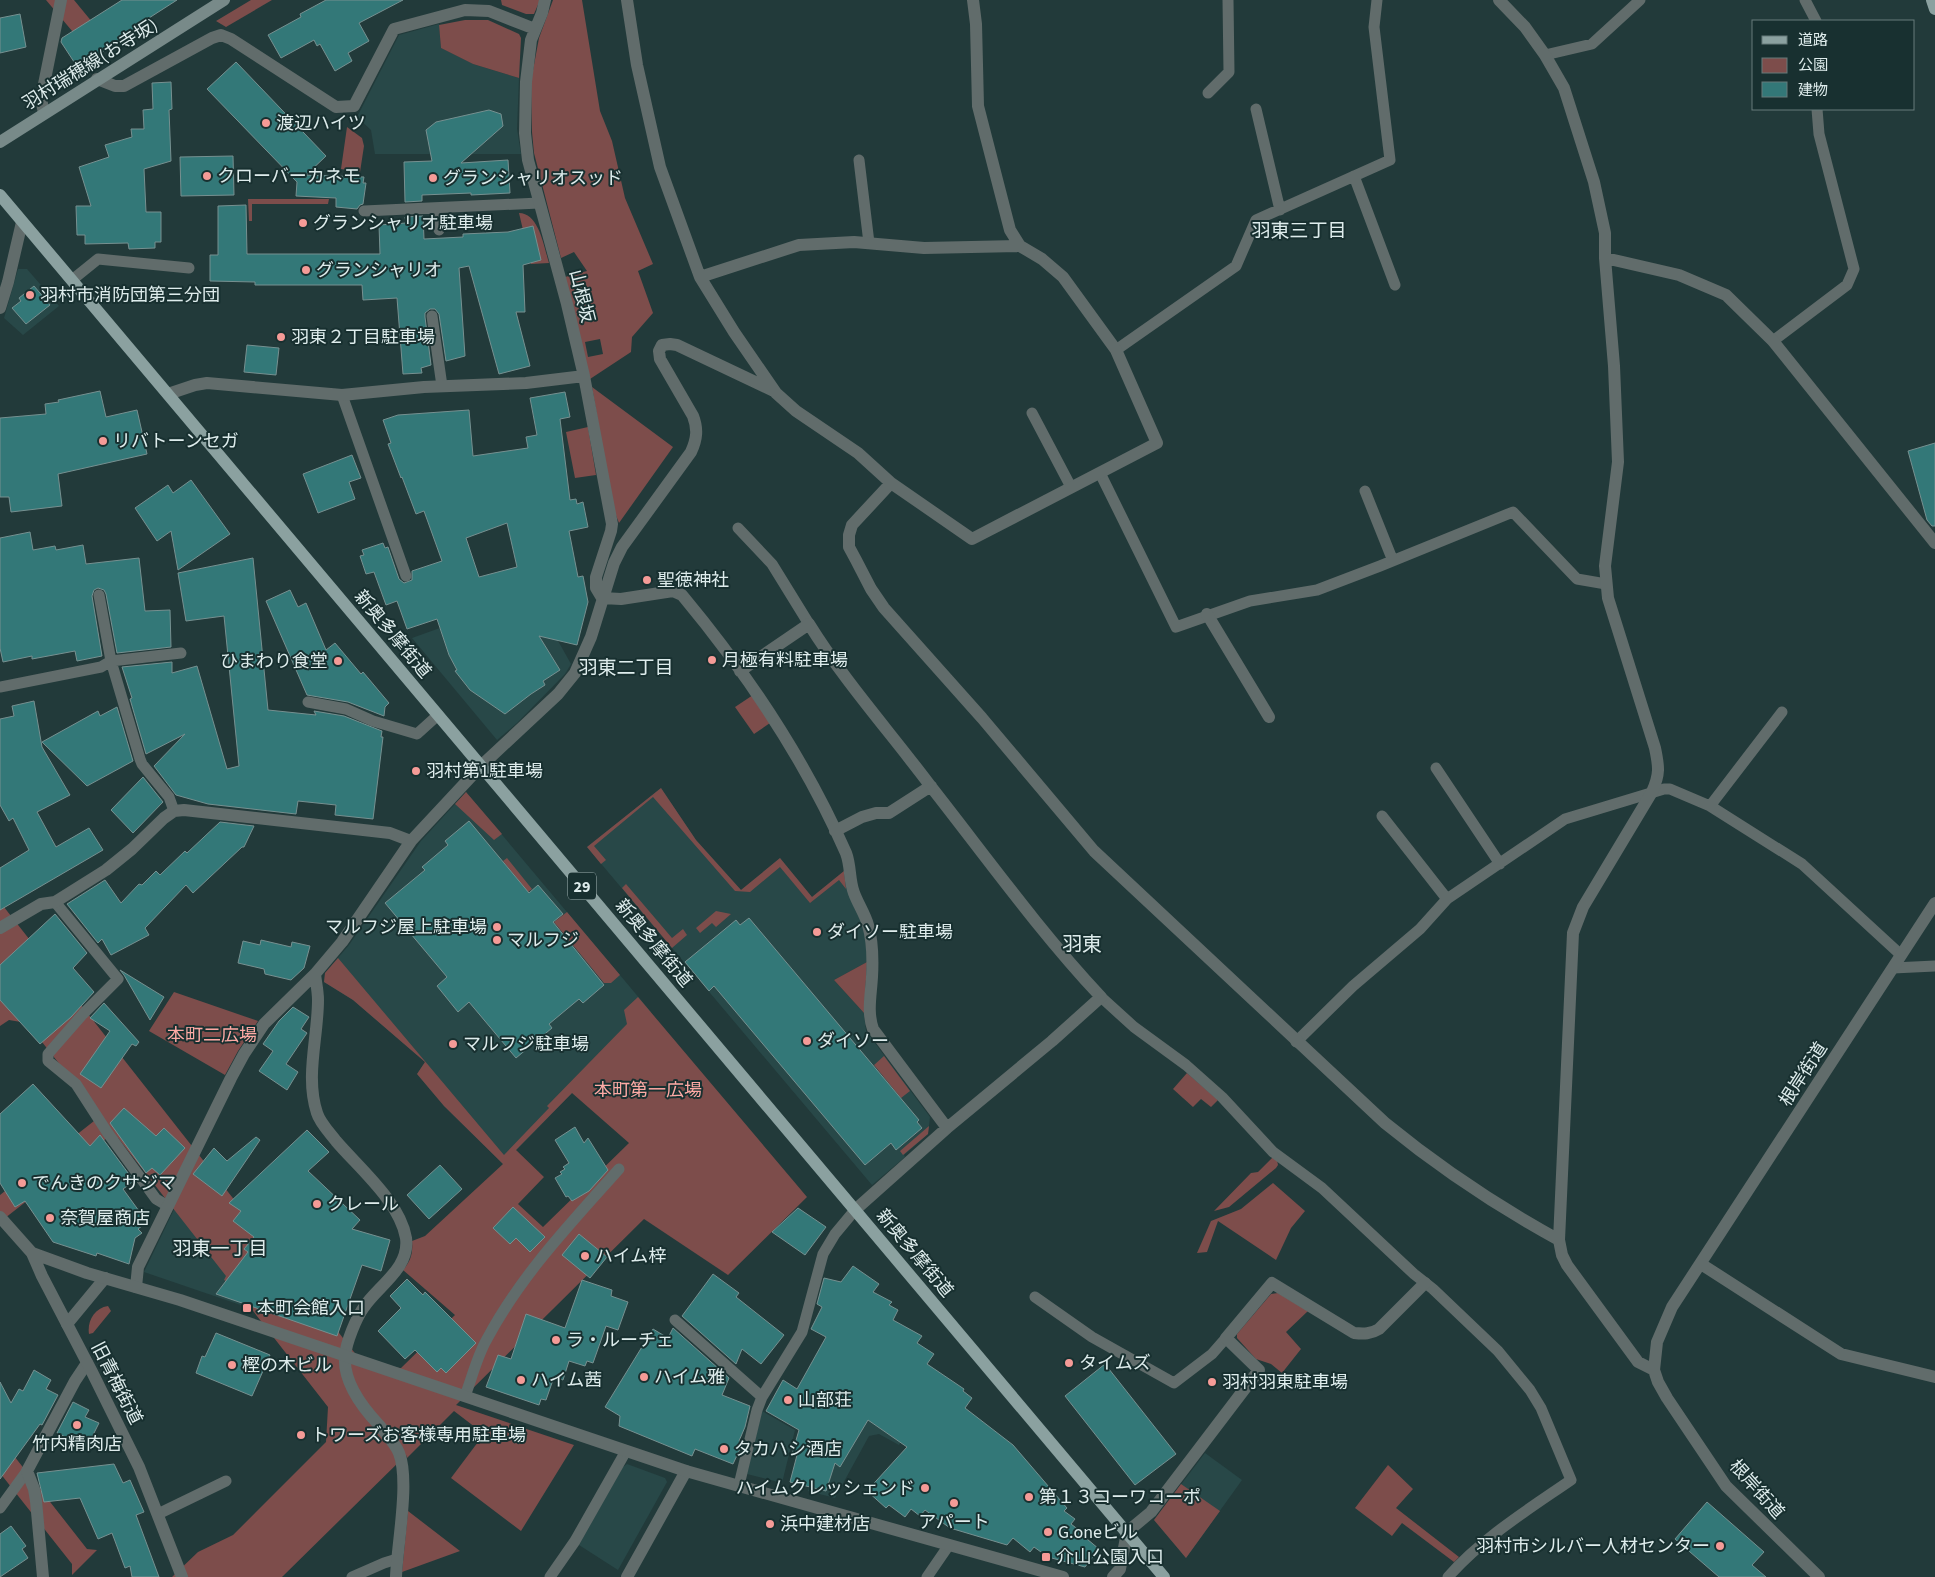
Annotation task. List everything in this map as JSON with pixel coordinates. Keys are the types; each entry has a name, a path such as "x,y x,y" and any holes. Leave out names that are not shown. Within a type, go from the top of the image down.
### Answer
{"main road":[{"name":"羽村瑞穂線(お寺坂)","path":"0,142 224,0"},
{"name":"新奥多摩街道","path":"0,195 1164,1577"}],"street":[{"path":"44,113 41,100 61,0"},
{"name":"山根坂","path":"545,0 531,40 526,82 525,133 528,160 567,304 584,376 606,502 612,524 596,577 596,588 602,598"},
{"path":"627,0 637,64 660,167 700,277 734,332 776,392 796,412 858,453 891,483 972,539 1158,443 1133,392 1116,350 1063,277 1042,259 1020,246 1010,230 980,119 977,92 976,24 973,0"},
{"path":"1499,0 1525,27 1545,55 1564,88 1594,182 1605,232 1618,462 1605,566 1606,584 1608,598 1655,748 1659,770 1652,792 1583,907 1573,933 1559,1240 1566,1265 1638,1362 1654,1370"},
{"path":"97,79 115,86 124,86 212,38 221,35 231,39 336,107 354,106 394,29 465,10 489,11 535,29"},
{"path":"0,308 22,222"},
{"path":"700,277 799,245 854,242 924,248 1020,246"},
{"path":"1605,258 1679,275 1726,295 1773,341 1935,543"},
{"path":"136,1287 138,1267 223,1094 254,1038 278,1008 315,974 342,942 411,841 481,766 569,682 575,673 585,650 614,563 622,547 691,452 696,442 693,416 660,359 659,351 662,345 677,345 776,392"},
{"path":"168,394 195,384 207,383 342,395 442,386 526,383 584,376"},
{"path":"891,483 852,525 849,535 850,547 871,589 884,608 982,718 1094,851 1385,1124 1422,1154 1510,1213 1559,1240"},
{"path":"602,598 621,599 673,591 682,595 752,685 785,739 835,831 849,861 854,893 868,922 871,936 873,958 869,1009 873,1029 947,1128"},
{"path":"1207,614 1269,717"},
{"path":"740,671 809,624 832,661 991,864 1069,961 1101,997 1052,1042 947,1128 856,1210"},
{"path":"835,831 876,812 889,813 931,786"},
{"path":"0,928 41,904 55,902 106,870 132,850 164,818 174,811 184,810 390,833 411,841"},
{"name":"根岸街道","path":"1819,1577 1726,1486 1658,1382 1654,1370 1657,1342 1672,1307 1935,903"},
{"path":"315,974 318,1002 313,1083 317,1115 393,1207 402,1224 406,1239 403,1260 363,1308 348,1340 344,1356 349,1382 360,1402 400,1454 403,1484 396,1577"},
{"name":"旧青梅街道","path":"0,1217 32,1253 139,1466 182,1577"},
{"path":"32,1253 105,1278 180,1300 686,1471 1063,1577"},
{"path":"1701,1264 1841,1354 1935,1377"},
{"path":"67,1324 105,1278"},
{"path":"1113,1577 1120,1569 1127,1532 1151,1512 1259,1370 1226,1338 1272,1283 1354,1332 1362,1334 1372,1333 1379,1329 1425,1283"},
{"path":"43,1577 36,1501 27,1471 74,1381 87,1362"},
{"path":"627,1577 686,1471"}],"lane":[{"path":"1208,93 1229,72 1228,0"},
{"path":"1116,350 1236,266 1256,220 1390,160 1374,27 1377,0"},
{"path":"1545,55 1592,44 1640,0"},
{"path":"1805,0 1815,20"},
{"path":"1256,109 1280,210"},
{"path":"1773,341 1847,285 1854,269 1819,134 1818,110"},
{"path":"859,160 869,243"},
{"path":"1354,176 1395,286"},
{"path":"364,211 539,203"},
{"path":"438,208 439,230"},
{"path":"72,280 98,259 189,268"},
{"path":"432,316 442,386"},
{"path":"342,395 406,576"},
{"path":"1032,413 1071,487"},
{"path":"1100,473 1176,626 1250,601 1317,590 1513,512 1577,579 1606,584"},
{"path":"1365,490 1393,561"},
{"path":"738,528 772,564 809,624"},
{"path":"98,595 111,661 142,764 169,797 174,811"},
{"path":"0,687 101,667 111,661 181,654"},
{"path":"308,702 346,708 373,721 417,734 438,715"},
{"path":"1710,806 1782,712"},
{"path":"1436,768 1500,864"},
{"path":"1296,1042 1353,986 1420,929 1447,900 1565,819 1652,792 1670,789 1710,806 1802,864 1901,955"},
{"path":"1382,816 1447,900"},
{"path":"55,902 118,979 83,1014 48,1054 48,1061 76,1084 107,1132 156,1199 168,1206"},
{"path":"1893,968 1935,966"},
{"path":"1101,997 1134,1027 1193,1072 1222,1097 1273,1152 1322,1188 1433,1289 1498,1351 1530,1390 1541,1408 1570,1480 1515,1519 1464,1560 1448,1577"},
{"path":"465,1396 486,1341 499,1317 546,1252 619,1170"},
{"path":"739,1485 752,1426 762,1398 802,1332 823,1254 856,1210"},
{"path":"1035,1298 1092,1337 1174,1383 1212,1354 1226,1338"},
{"path":"675,1320 762,1398"},
{"path":"550,1577 575,1541 626,1451"},
{"path":"0,1508 27,1471"},
{"path":"158,1514 226,1481"},
{"path":"927,1577 950,1545"},
{"path":"352,1577 397,1559"}],"shaded area":[{"path":"439,24 441,48 473,64 519,78 517,129 521,154 375,154 371,130 357,117 399,35"},
{"name":"羽村市消防団第三分団","path":"18,269 27,269 59,306 23,335 4,318"},
{"path":"534,598 571,664 565,674 517,723 497,740 412,638 493,609"},
{"path":"661,788 696,840 741,890 780,858 812,897 844,871 863,924 867,947 867,962 834,980 864,1013 866,1031 930,1117 928,1134 904,1155 905,1157 872,1185 587,847"},
{"path":"466,792 651,1012 503,1164 444,1106 417,1074 425,1062 353,1000 324,982 325,973 349,945 421,841"},
{"path":"191,1174 279,1318 144,1272"},
{"path":"862,1404 918,1412 899,1445 879,1434 869,1436 835,1498 808,1491 821,1446"},
{"path":"762,1411 795,1430 782,1483 747,1474"},
{"path":"1205,1453 1242,1480 1186,1558 1154,1520"},
{"path":"627,1464 665,1478 667,1482 618,1570 579,1545 623,1467"}],"green space":[{"path":"46,0 74,0 102,34 83,44"},
{"path":"251,0 272,0 226,27 216,21"},
{"path":"501,0 540,0 534,14 526,14 502,5"},
{"path":"553,0 582,0 600,111 612,141 625,198 653,264 638,271 653,313 632,337 631,352 590,379 565,277 587,271 574,252 561,258 534,153 531,81 539,38","holes":["600,339 603,354 588,357 585,342"]},
{"path":"465,20 488,20 519,34 521,38 519,78 473,64 441,48 439,25"},
{"path":"347,127 362,138 364,146 360,172 341,169"},
{"path":"248,199 329,199 328,204 252,204 252,221 249,221"},
{"path":"519,213 526,214 536,225 543,240 549,263 531,264"},
{"path":"592,387 673,447 619,523 613,508"},
{"path":"588,427 596,475 575,478 566,432"},
{"path":"753,695 770,723 754,734 735,707"},
{"path":"661,788 696,840 741,890 780,858 812,897 844,871 846,889 839,880 810,903 780,867 750,892 735,891 653,797 594,846 606,860 601,864 587,847"},
{"path":"466,792 502,834 494,840 455,804"},
{"path":"507,858 532,889 528,892 503,861"},
{"path":"626,884 672,938 683,929 687,935 672,948 622,888"},
{"name":"本町第一広場","path":"0,902 365,1366 401,1368 455,1315 403,1270 411,1257 412,1241 425,1236 503,1164 444,1106 417,1074 425,1062 353,1000 324,982 325,973 338,958 504,1155 549,1108 547,1106 627,1024 624,1010 638,997 807,1197 728,1275 644,1219 456,1405 574,1445 521,1531 451,1478 484,1434 454,1411 407,1458 406,1455 282,1577 172,1577 198,1552 233,1535 326,1442 328,1407 228,1279 224,1280 226,1276 118,1138 107,1138 0,1222 0,1195 94,1121 95,1109 27,1023 9,1020 0,1026","holes":["572,1093 629,1143 543,1227 518,1204 544,1177 516,1150"]},
{"path":"716,911 731,914 716,927 712,923 700,933 696,928"},
{"path":"567,912 620,975 611,983 604,983 554,922"},
{"path":"867,962 864,1013 834,980"},
{"name":"本町二広場","path":"174,992 258,1021 225,1075 149,1031"},
{"path":"884,1056 910,1091 901,1098 874,1065"},
{"path":"1187,1073 1218,1100 1211,1107 1201,1099 1193,1107 1173,1089"},
{"path":"929,1126 928,1134 903,1155 900,1151"},
{"path":"1273,1157 1277,1160 1278,1165 1276,1168 1229,1207 1214,1211 1251,1173 1258,1172"},
{"path":"1273,1183 1305,1211 1291,1228 1276,1260 1218,1221 1207,1252 1197,1253 1211,1221 1241,1209"},
{"path":"1278,1293 1308,1311 1286,1332 1301,1349 1282,1373 1271,1364 1256,1359 1237,1338 1237,1334 1271,1294"},
{"path":"108,1306 111,1311 93,1333 89,1334 92,1316 103,1307"},
{"path":"0,1438 87,1549 97,1550 72,1575 72,1564 0,1473"},
{"path":"1388,1465 1413,1489 1396,1508 1459,1557 1454,1562 1402,1523 1392,1536 1355,1508"},
{"path":"1181,1484 1220,1511 1186,1558 1154,1520"},
{"path":"408,1511 460,1551 402,1572"}],"building":[{"path":"122,0 177,0 135,27 137,29 78,68 61,42 62,38"},
{"path":"326,0 403,0 359,23 369,41 348,53 352,61 335,71 320,44 317,46 314,40 281,58 268,35 301,17 300,14"},
{"path":"20,14 26,47 0,53 0,18"},
{"name":"渡辺ハイツ","path":"236,62 326,156 306,175 364,177 363,183 366,183 363,204 357,209 336,207 336,198 296,196 297,182 207,89"},
{"path":"171,82 172,109 169,110 171,161 144,169 146,212 161,212 161,242 155,242 155,248 129,249 128,243 85,244 85,235 77,235 76,206 91,206 79,167 109,157 105,145 132,137 131,129 144,129 143,110 153,109 152,83"},
{"path":"489,110 501,114 503,126 461,163 508,160 510,193 422,195 422,201 405,202 404,162 432,161 426,130 436,122"},
{"name":"クローバーカネモ","path":"233,156 234,195 181,196 180,157"},
{"path":"246,205 247,254 380,254 379,225 406,223 405,217 423,216 424,239 463,237 463,234 508,232 533,226 541,260 523,265 525,312 516,312 530,366 499,374 469,266 459,268 465,356 446,361 439,314 435,309 430,309 425,313 425,317 431,365 421,368 422,373 403,374 397,298 363,300 362,285 255,285 255,282 210,281 210,255 218,255 218,206"},
{"path":"34,286 50,305 26,324 12,308 21,301 19,298"},
{"path":"247,345 279,348 276,375 244,372"},
{"path":"100,391 106,417 137,410 147,454 58,474 62,506 11,512 9,497 0,497 0,418 46,414 45,404"},
{"path":"565,392 570,417 560,419 570,500 576,499 577,504 583,502 588,527 569,531 578,577 583,576 588,602 577,645 539,636 560,670 543,681 545,685 505,714 470,690 455,671 457,670 449,655 437,619 407,629 397,601 386,605 374,572 366,574 360,556 364,555 362,550 383,543 385,548 388,547 399,579 404,583 412,580 412,571 442,561 424,511 416,514 388,444 391,443 383,420 398,415 469,410 473,456 528,448 526,437 537,435 530,398","holes":["507,523 517,567 479,577 466,538"]},
{"path":"1935,443 1935,526 1932,526 1927,520 1908,451"},
{"path":"352,455 361,478 349,482 355,499 318,513 303,474"},
{"path":"191,480 230,534 178,570 171,531 157,541 135,508 168,485 173,493"},
{"path":"30,532 33,550 55,546 56,550 83,545 86,564 139,558 145,611 170,610 171,647 117,653 106,594 104,590 98,588 94,590 92,596 102,656 77,661 75,651 32,659 32,656 3,662 0,648 0,538"},
{"path":"253,558 268,710 316,715 314,711 344,716 382,731 381,737 383,737 373,819 335,815 336,805 298,801 296,814 208,804 176,795 154,766 185,734 146,754 122,667 172,662 172,673 197,666 227,769 239,766 224,616 186,621 178,573"},
{"path":"290,590 298,607 306,603 326,650 335,643 389,703 385,707 384,716 348,702 307,695 266,601"},
{"path":"34,701 42,747 70,795 37,812 56,847 89,828 103,850 0,910 0,868 29,850 13,818 9,821 0,805 0,719 14,716 12,706"},
{"path":"117,707 133,761 87,786 42,742 98,711 100,716"},
{"path":"143,777 163,802 133,833 111,810"},
{"name":"マルフジ屋上駐車場","path":"469,821 529,893 538,885 563,914 553,922 604,985 583,1003 579,999 549,1024 552,1028 516,1058 469,1002 458,1012 437,986 447,977 385,903 425,870 422,867 448,845 445,841"},
{"path":"220,822 254,826 244,847 193,893 186,885 145,928 149,935 111,955 102,939 98,943 67,904 105,880 121,903 139,884 142,885 156,871 160,875"},
{"path":"55,914 87,953 73,968 94,992 71,1017 40,1044 0,1000 0,965"},
{"path":"749,918 919,1120 917,1122 922,1128 896,1150 891,1143 865,1165 714,986 709,991 685,962 736,920 740,925"},
{"path":"261,940 291,947 292,942 310,946 304,968 291,980 265,974 264,969 238,963 243,941 260,945"},
{"path":"120,970 164,997 150,1020 124,975"},
{"path":"104,1003 139,1042 136,1046 132,1044 101,1088 80,1074 110,1031 90,1018"},
{"path":"293,1007 309,1017 301,1029 307,1033 286,1064 298,1072 287,1090 259,1071 273,1051 263,1044 279,1021"},
{"path":"33,1084 90,1146 100,1135 134,1181 123,1189 147,1222 138,1229 142,1233 135,1238 129,1264 97,1253 96,1256 53,1242 25,1201 15,1207 0,1183 0,1114"},
{"path":"124,1108 156,1136 164,1128 185,1148 160,1175 152,1168 146,1173 110,1123"},
{"path":"575,1127 584,1143 588,1138 608,1170 589,1191 572,1201 568,1196 566,1197 555,1178 562,1174 560,1172 565,1169 563,1167 569,1163 555,1140"},
{"path":"307,1130 329,1152 308,1171 360,1220 352,1229 390,1240 381,1271 362,1265 337,1336 216,1294 248,1252 244,1249 254,1237 233,1221 241,1211 229,1203"},
{"path":"256,1137 260,1140 222,1196 193,1174 214,1148 227,1161"},
{"path":"440,1165 462,1189 429,1219 407,1195"},
{"path":"513,1207 545,1237 530,1252 516,1238 510,1244 493,1228"},
{"path":"798,1208 826,1227 805,1255 772,1232"},
{"name":"ハイム梓","path":"579,1234 607,1257 590,1278 562,1255"},
{"path":"853,1266 879,1284 873,1292 892,1302 889,1305 898,1310 893,1320 922,1336 917,1343 934,1354 927,1364 964,1389 963,1391 972,1398 965,1408 1013,1445 1067,1508 1064,1511 1075,1519 1071,1524 1088,1537 1087,1539 1099,1549 1085,1567 1048,1557 1034,1547 1030,1552 1013,1538 1007,1545 950,1528 925,1510 920,1516 911,1509 905,1517 889,1505 886,1508 867,1491 907,1447 868,1420 840,1467 835,1463 826,1491 790,1482 797,1455 792,1454 799,1430 766,1411 783,1380 797,1389 826,1337 811,1329 822,1307 817,1304 824,1278 841,1282"},
{"path":"713,1274 739,1293 736,1297 784,1335 761,1364 742,1349 736,1364 682,1316"},
{"path":"407,1279 423,1295 425,1292 476,1343 446,1373 441,1368 437,1372 415,1350 405,1359 378,1331 401,1308 390,1296"},
{"path":"582,1280 612,1290 611,1296 628,1302 618,1330 606,1326 593,1363 587,1361 585,1366 569,1361 563,1380 554,1377 546,1400 541,1399 539,1405 486,1387 498,1355 511,1359 526,1314 565,1328"},
{"path":"673,1328 729,1378 722,1395 750,1406 745,1427 739,1441 741,1443 740,1449 733,1464 695,1449 692,1456 619,1426 620,1416 605,1407 653,1329 668,1338"},
{"name":"樫の木ビル","path":"216,1333 270,1355 252,1396 196,1373 202,1356 205,1357"},
{"path":"1105,1364 1176,1454 1135,1485 1065,1396"},
{"path":"34,1370 51,1380 46,1389 58,1395 42,1425 40,1424 0,1479 0,1382 11,1403 19,1389 23,1391"},
{"path":"73,1402 89,1410 85,1417 99,1423 87,1447 57,1433"},
{"path":"114,1464 123,1483 130,1480 144,1512 136,1515 159,1577 132,1577 130,1566 125,1568 112,1533 98,1539 80,1498 44,1502 37,1473"},
{"name":"羽村市シルバー人材センター","path":"1707,1502 1764,1552 1752,1565 1766,1577 1719,1577 1675,1539"},
{"path":"11,1526 26,1546 22,1549 28,1558 0,1577 0,1534"}],"place":[{"name":"渡辺ハイツ","path":"266,123"},
{"name":"クローバーカネモ","path":"207,176"},
{"name":"グランシャリオスッド","path":"433,178"},
{"name":"グランシャリオ駐車場","path":"303,223"},
{"name":"グランシャリオ","path":"306,270"},
{"name":"羽村市消防団第三分団","path":"30,295"},
{"name":"羽東２丁目駐車場","path":"281,337"},
{"name":"リバトーンセガ","path":"103,441"},
{"name":"聖徳神社","path":"647,580"},
{"name":"月極有料駐車場","path":"712,660"},
{"name":"ひまわり食堂","path":"338,661"},
{"name":"羽村第1駐車場","path":"416,771"},
{"name":"マルフジ屋上駐車場","path":"497,927"},
{"name":"ダイソー駐車場","path":"817,932"},
{"name":"マルフジ","path":"497,940"},
{"name":"ダイソー","path":"807,1041"},
{"name":"マルフジ駐車場","path":"453,1044"},
{"name":"でんきのクサジマ","path":"22,1183"},
{"name":"クレール","path":"317,1204"},
{"name":"奈賀屋商店","path":"50,1218"},
{"name":"ハイム梓","path":"585,1256"},
{"name":"本町会館入口","path":"247,1308"},
{"name":"ラ・ルーチェ","path":"556,1340"},
{"name":"タイムズ","path":"1069,1363"},
{"name":"樫の木ビル","path":"232,1365"},
{"name":"ハイム雅","path":"644,1377"},
{"name":"ハイム茜","path":"521,1380"},
{"name":"羽村羽東駐車場","path":"1212,1382"},
{"name":"山部荘","path":"788,1400"},
{"name":"竹内精肉店","path":"77,1425"},
{"name":"トワーズお客様専用駐車場","path":"301,1435"},
{"name":"タカハシ酒店","path":"724,1449"},
{"name":"ハイムクレッシェンド","path":"925,1488"},
{"name":"第１３コーワコーポ","path":"1029,1497"},
{"name":"アパート","path":"954,1503"},
{"name":"浜中建材店","path":"770,1524"},
{"name":"G.oneビル","path":"1048,1532"},
{"name":"羽村市シルバー人材センター","path":"1720,1546"},
{"name":"介山公園入口","path":"1046,1557"}],"district":[{"name":"羽東三丁目","path":"1299,230"},
{"name":"羽東二丁目","path":"626,667"},
{"name":"羽東","path":"1082,944"},
{"name":"羽東一丁目","path":"220,1248"}]}
